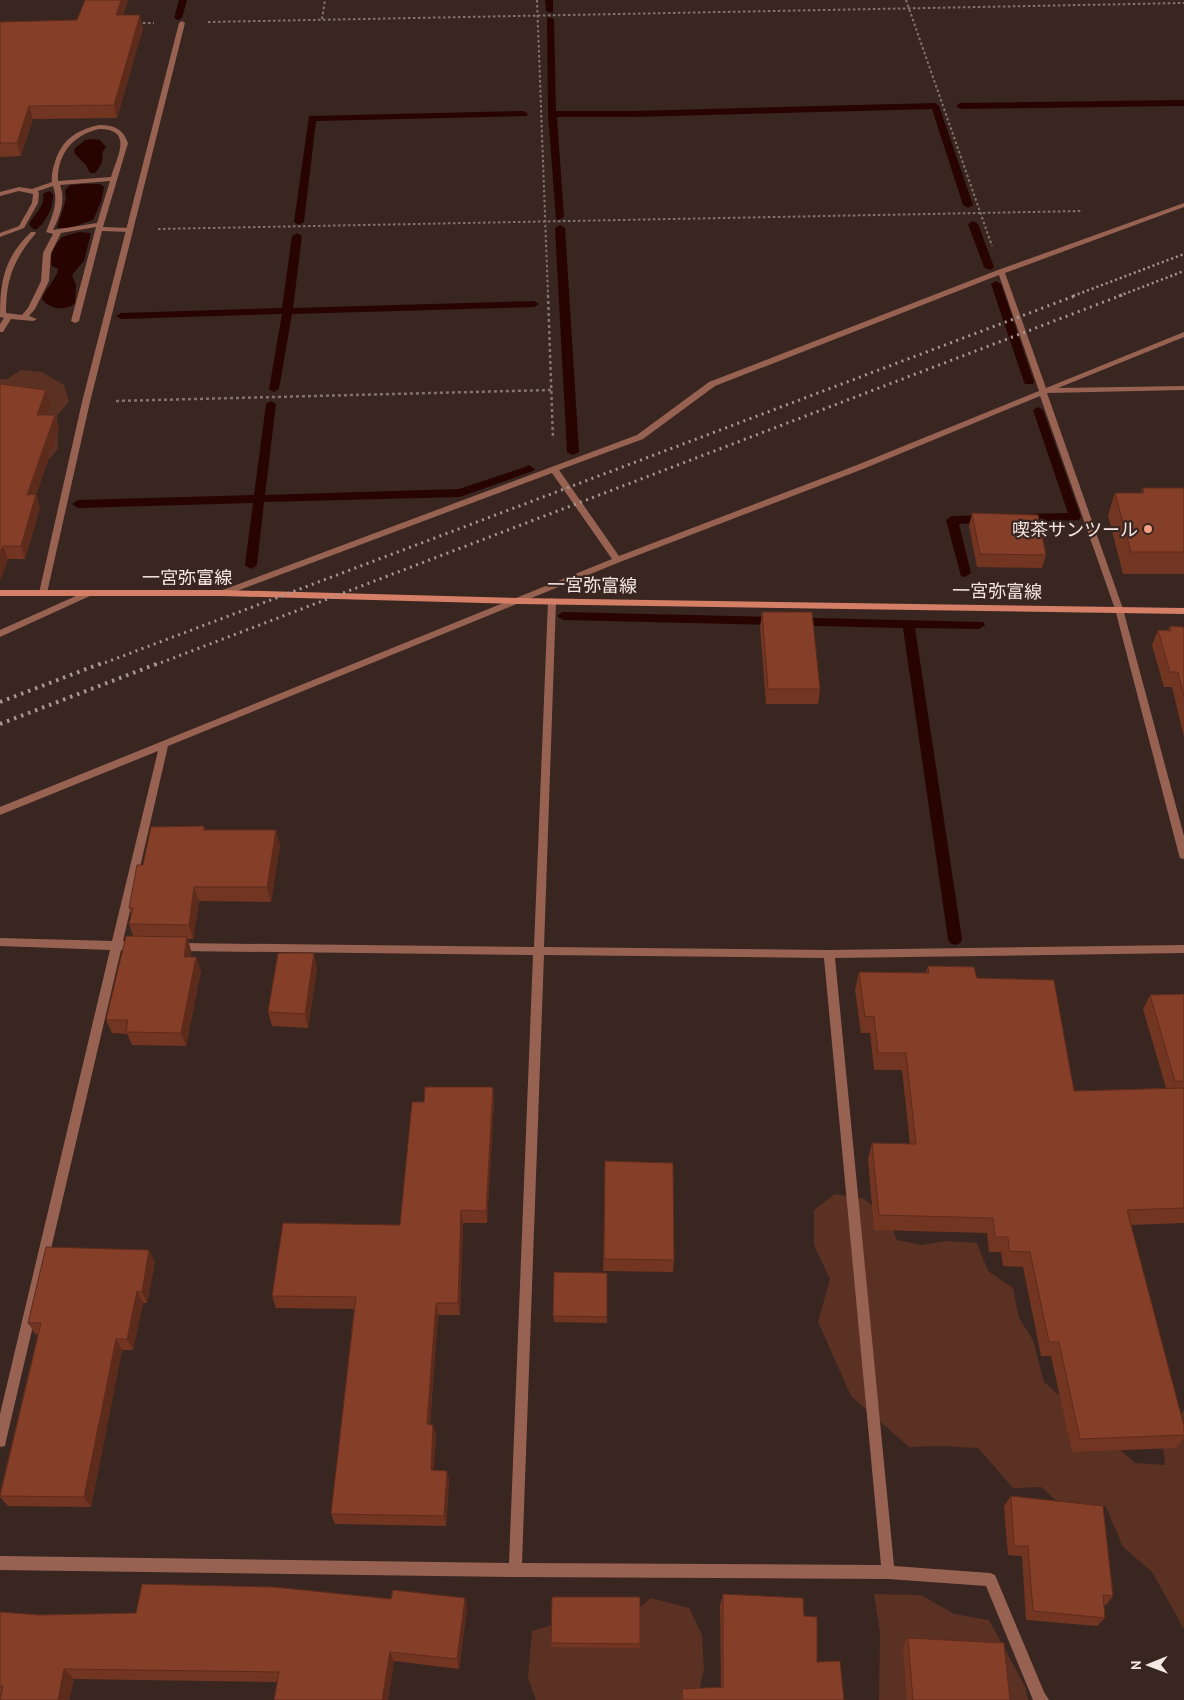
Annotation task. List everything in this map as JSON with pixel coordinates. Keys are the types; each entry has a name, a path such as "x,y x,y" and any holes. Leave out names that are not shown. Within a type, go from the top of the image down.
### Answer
{"main road":[{"name":"一宮弥富線","path":"0,593 223,593 519,601 1184,611"}],"street":[{"path":"43,593 86,402 182,23"},
{"path":"49,232 60,200 60,191 54,180 56,169 67,143 97,128 108,127 116,129 125,138 124,148 75,321"},
{"path":"33,191 56,183 114,179"},
{"path":"0,194 16,189 28,188 36,193 36,203 22,227 0,235"},
{"path":"223,593 640,437 712,384 1001,272 1184,205"},
{"path":"14,231 33,233 58,232 101,227 130,230"},
{"path":"24,318 45,281 47,253 58,232"},
{"path":"0,330 4,316 2,305 8,274 22,243 33,233"},
{"path":"1001,272 1119,610 1184,855"},
{"path":"4,316 33,319"},
{"path":"0,811 617,560 860,467 1184,334"},
{"path":"1043,391 1184,388"},
{"path":"554,470 617,560"},
{"path":"0,634 87,594"},
{"path":"515,1570 537,952 552,601"},
{"path":"0,1441 164,744"},
{"path":"0,942 146,946"},
{"path":"165,946 537,952 829,954 1184,949"},
{"path":"829,954 888,1572"},
{"path":"0,1563 515,1570 888,1572 990,1580 1038,1697 1042,1700"}],"path":[{"path":"322,19 325,0"},
{"path":"537,0 547,222 554,470"},
{"path":"906,0 1001,272"},
{"path":"134,24 1184,3"},
{"path":"130,230 1084,211"},
{"path":"86,402 551,390"}],"shaded area":[{"path":"85,140 100,140 106,147 102,153 100,166 95,173 90,173 86,165 75,154 74,149"},
{"path":"100,184 104,187 101,202 93,220 70,228 57,228 66,199 65,190 70,185"},
{"path":"49,191 53,194 51,209 43,223 36,230 29,224 43,202 43,194"},
{"path":"79,232 91,233 84,261 72,275 76,285 75,303 67,308 53,307 42,299 58,269 52,266 52,255 62,237"},
{"path":"21,370 42,372 64,385 69,402 57,415 58,449 33,477 0,476 0,379 7,379"},
{"path":"835,1194 864,1199 888,1218 897,1240 921,1245 947,1241 977,1243 988,1271 1013,1288 1019,1318 1033,1340 1044,1382 1135,1463 1165,1465 1162,1438 1184,1410 1184,1629 1152,1572 1123,1547 1106,1507 1061,1505 1041,1487 1013,1488 978,1448 909,1447 851,1396 818,1322 830,1279 814,1245 814,1210"},
{"path":"874,1594 921,1595 954,1614 989,1620 1025,1686 1028,1700 879,1700 880,1632"},
{"path":"651,1598 689,1608 702,1635 704,1669 697,1700 536,1700 528,1678 532,1631 579,1617 620,1623"}],"building":[{"path":"85,0 121,0 116,15 140,15 114,105 29,106 17,143 0,143 0,22 77,20"},
{"path":"0,384 46,390 37,415 55,415 27,495 36,494 21,546 3,546 0,554"},
{"name":"喫茶サンツール","path":"1143,488 1184,488 1184,552 1131,552 1115,493 1144,493"},
{"path":"972,513 1038,515 1046,555 980,554"},
{"path":"762,612 812,612 820,689 768,689"},
{"path":"1170,626 1184,627 1184,698 1178,672 1170,672 1158,630 1171,631"},
{"path":"204,826 203,830 276,830 267,887 194,887 189,925 129,924 133,908 129,908 137,865 143,865 151,827"},
{"path":"126,936 187,937 184,957 196,957 181,1033 126,1032 128,1020 106,1020"},
{"path":"278,953 314,953 305,1014 268,1012"},
{"path":"928,966 974,967 977,978 1054,980 1074,1091 1184,1088 1184,1208 1127,1210 1184,1426 1184,1435 1080,1439 1059,1342 1049,1342 1030,1252 1009,1251 1008,1237 995,1237 993,1218 879,1215 872,1143 916,1144 906,1053 878,1053 874,1016 865,1017 859,972 929,973"},
{"path":"1184,994 1184,1081 1175,1081 1150,995"},
{"path":"425,1087 493,1087 486,1211 461,1210 458,1303 436,1303 427,1424 433,1425 431,1470 447,1471 444,1516 331,1514 356,1297 272,1296 283,1223 400,1225 412,1102 424,1102"},
{"path":"605,1161 673,1163 674,1260 604,1259"},
{"path":"46,1247 149,1250 142,1292 137,1291 127,1339 116,1339 84,1497 0,1496 41,1323 28,1323"},
{"path":"554,1272 607,1273 607,1317 553,1316"},
{"path":"1011,1496 1103,1506 1113,1596 1103,1595 1105,1618 1033,1611 1028,1546 1014,1546"},
{"path":"142,1584 274,1587 391,1599 393,1590 465,1598 457,1659 390,1652 382,1700 274,1700 279,1672 64,1669 58,1700 0,1700 3,1686 0,1686 0,1612 40,1615 136,1613"},
{"path":"723,1594 803,1598 804,1616 817,1617 817,1662 840,1661 844,1700 683,1700 682,1689 723,1687"},
{"path":"552,1597 640,1597 640,1644 551,1643"},
{"path":"908,1638 1004,1643 1010,1700 913,1700"}],"waterway":[{"path":"178,18 183,0"},
{"path":"549,0 550,11"},
{"path":"550,19 552,114"},
{"path":"960,106 1184,103"},
{"path":"552,114 632,114 935,106 968,205"},
{"path":"299,222 312,118 524,114"},
{"path":"552,114 559,217"},
{"path":"973,224 989,267"},
{"path":"560,228 573,452"},
{"path":"287,311 297,236"},
{"path":"996,284 1029,382"},
{"path":"287,311 534,304"},
{"path":"121,316 287,311"},
{"path":"274,389 287,311"},
{"path":"259,499 271,404"},
{"path":"1021,518 1075,517 1038,410"},
{"path":"259,499 460,493 529,469"},
{"path":"78,504 259,499"},
{"path":"251,565 259,499"},
{"path":"965,573 952,520 990,519"},
{"path":"563,616 908,623"},
{"path":"908,623 979,625"},
{"path":"908,623 955,939"}],"railway":[{"path":"1073,296 1184,254"},
{"path":"1119,296 1184,271"},
{"path":"99,665 1077,295"},
{"path":"155,665 1122,295"},
{"path":"0,702 102,663"},
{"path":"0,724 159,663"}],"place":[{"name":"喫茶サンツール","path":"1148,529"}]}
